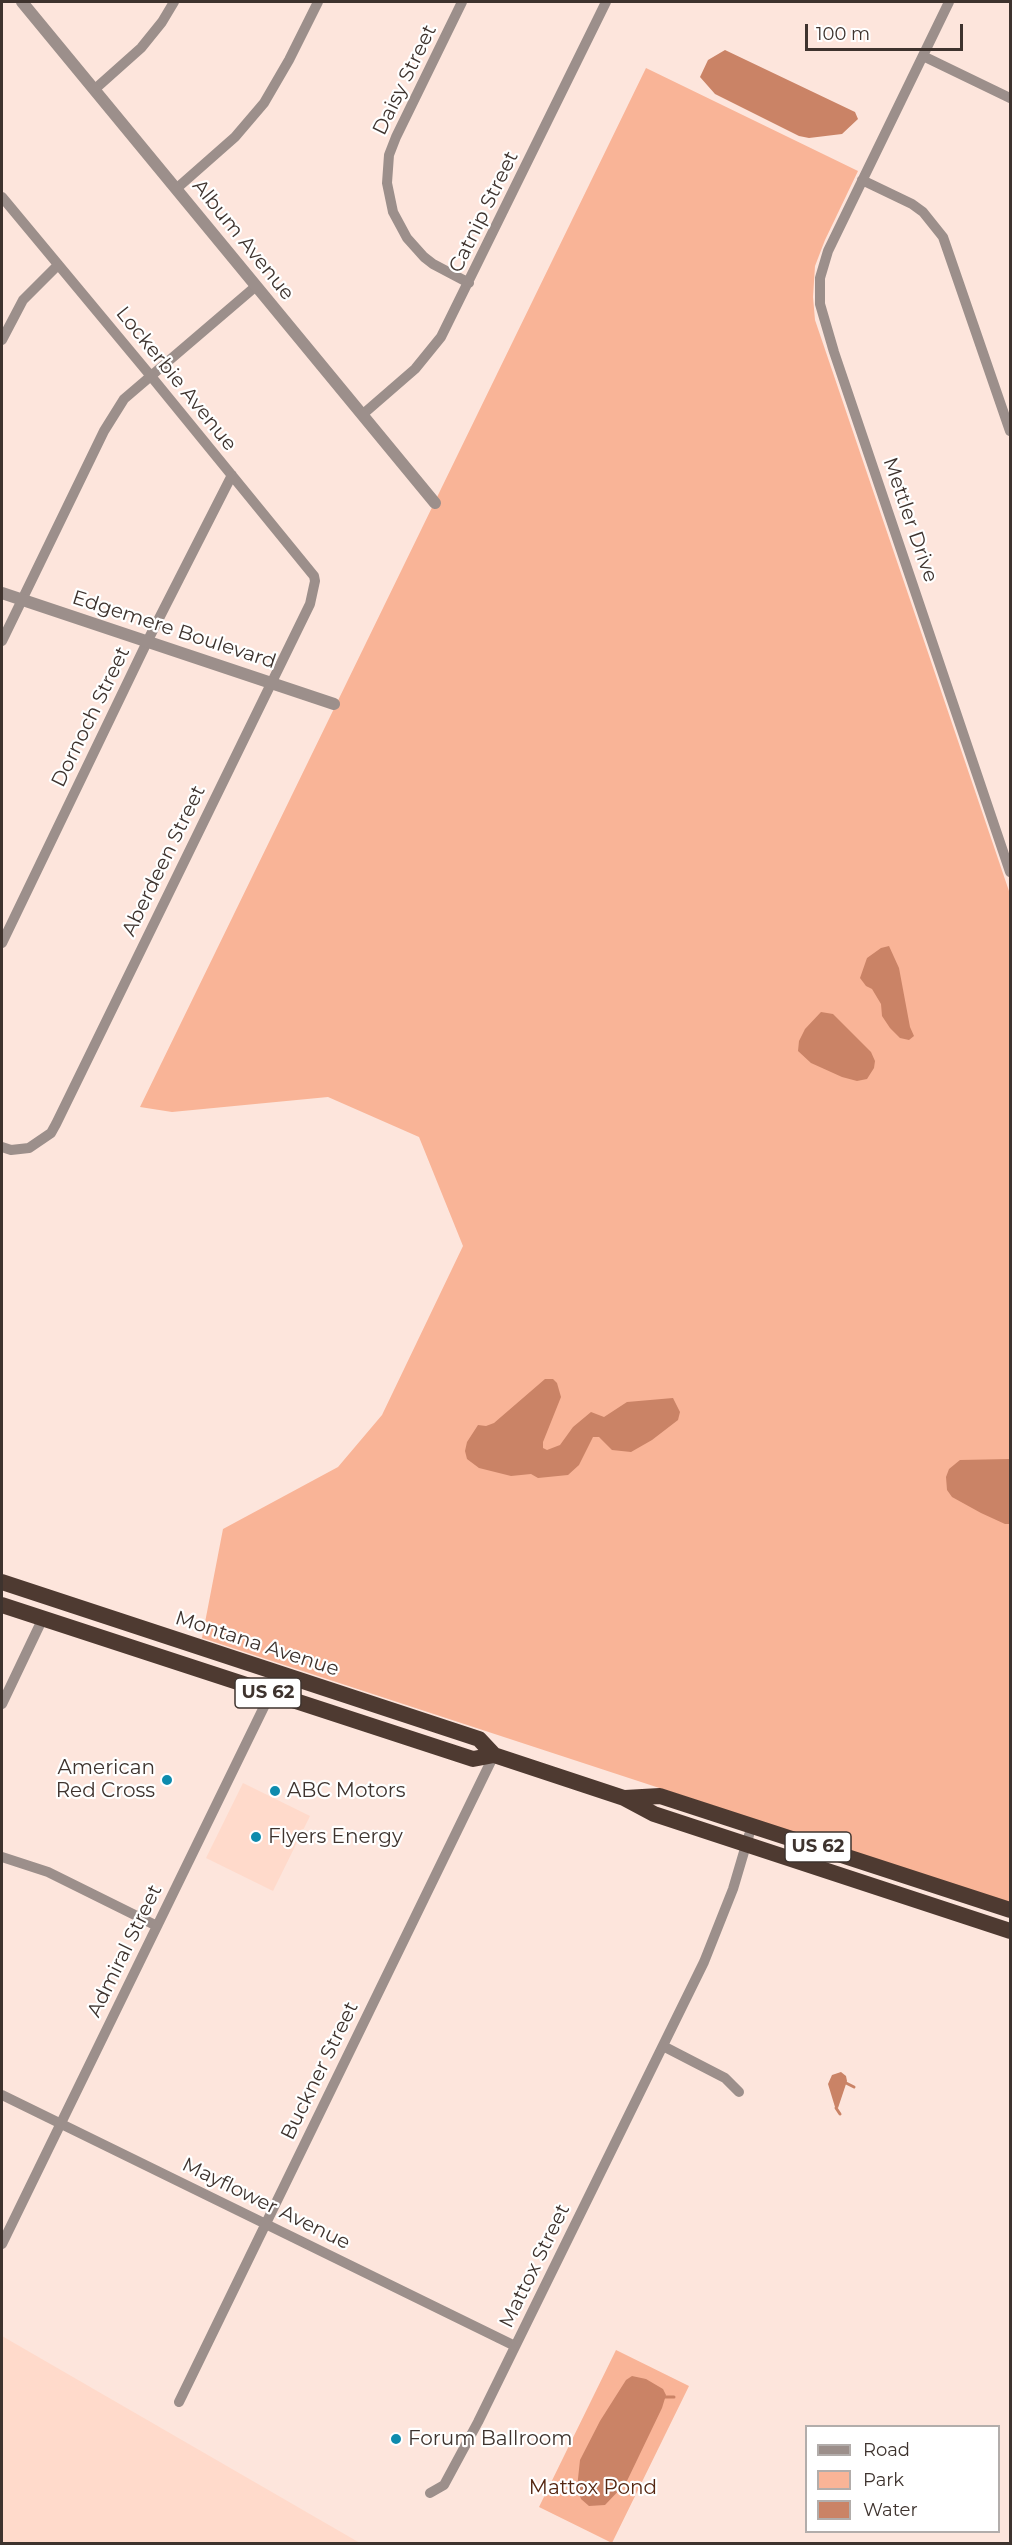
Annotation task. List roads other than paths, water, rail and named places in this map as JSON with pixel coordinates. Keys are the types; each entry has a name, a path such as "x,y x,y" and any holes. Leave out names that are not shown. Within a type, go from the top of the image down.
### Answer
{"highway":[{"name":"Montana Avenue","path":"2,1582 479,1739 494,1755"},
{"name":"Montana Avenue","path":"2,1605 473,1759 494,1755 629,1797 660,1796 1011,1910"},
{"path":"629,1797 747,1840 1011,1920"},
{"name":"US 62","path":"747,1840 1011,1931"}],"street":[{"name":"Album Avenue","path":"22,2 255,287 435,502"},
{"path":"94,89 141,48 162,22 174,2"},
{"path":"176,189 235,136 264,103 318,2"},
{"name":"Daisy Street","path":"462,2 396,137 389,155 387,183 393,212 407,238 433,264 469,283"},
{"name":"Catnip Street","path":"362,415 415,369 441,337 606,2"},
{"name":"Mettler Drive","path":"949,2 828,251 820,278 820,304 834,352 1011,872"},
{"path":"924,56 1011,98"},
{"path":"862,180 912,204 923,212 944,237 1011,431"},
{"name":"Lockerbie Avenue","path":"2,197 314,576 315,587"},
{"path":"2,340 23,300 58,265"},
{"path":"2,641 104,431 124,399 255,287"},
{"name":"Dornoch Street","path":"2,943 147,642 232,475"},
{"name":"Aberdeen Street","path":"2,1148 20,1150 36,1145 51,1133 272,683 310,604 315,587"},
{"name":"Edgemere Boulevard","path":"2,593 334,704"},
{"path":"2,1704 43,1618"},
{"name":"Admiral Street","path":"2,2244 280,1674"},
{"name":"Buckner Street","path":"179,2402 494,1755"},
{"name":"Mattox Street","path":"430,2493 444,2485 663,2046 720,1926 747,1840"},
{"path":"2,1857 48,1872 157,1926"},
{"path":"663,2046 725,2078 739,2092"},
{"name":"Mayflower Avenue","path":"2,2095 515,2346"}],"water":[{"path":"725,50 855,112 858,119 842,134 809,138 799,136 715,94 700,77 708,60"},
{"path":"889,946 899,968 910,1027 914,1036 909,1040 900,1038 890,1028 882,1016 881,1004 872,989 866,986 860,978 867,958 881,948"},
{"path":"821,1012 833,1014 871,1052 875,1061 874,1068 867,1079 857,1081 842,1077 811,1063 798,1051 799,1041 805,1029"},
{"path":"545,1379 553,1379 557,1383 561,1397 543,1442 543,1448 547,1450 560,1445 573,1427 591,1412 604,1417 627,1402 673,1398 680,1412 678,1420 652,1440 631,1452 612,1450 599,1437 593,1437 579,1465 568,1475 538,1478 531,1474 511,1476 479,1468 467,1459 465,1451 467,1442 478,1425 486,1426 494,1423"},
{"path":"1010,1459 1010,1524 981,1513 952,1497 947,1490 946,1477 949,1469 960,1460"},
{"path":"841,2072 846,2076 847,2081 838,2108 835,2107 828,2084 832,2075"},
{"name":"Mattox Pond","path":"632,2376 646,2379 663,2389 666,2395 662,2408 626,2483 605,2505 589,2506 581,2499 577,2488 580,2460 600,2421 626,2380"}],"waterway":[{"path":"846,2083 854,2087"},
{"path":"836,2108 840,2114"},
{"path":"665,2397 674,2397"}],"place":[{"name":"American Red Cross","path":"167,1780"},
{"name":"ABC Motors","path":"275,1791"},
{"name":"Flyers Energy","path":"256,1837"},
{"name":"Forum Ballroom","path":"396,2439"}]}
